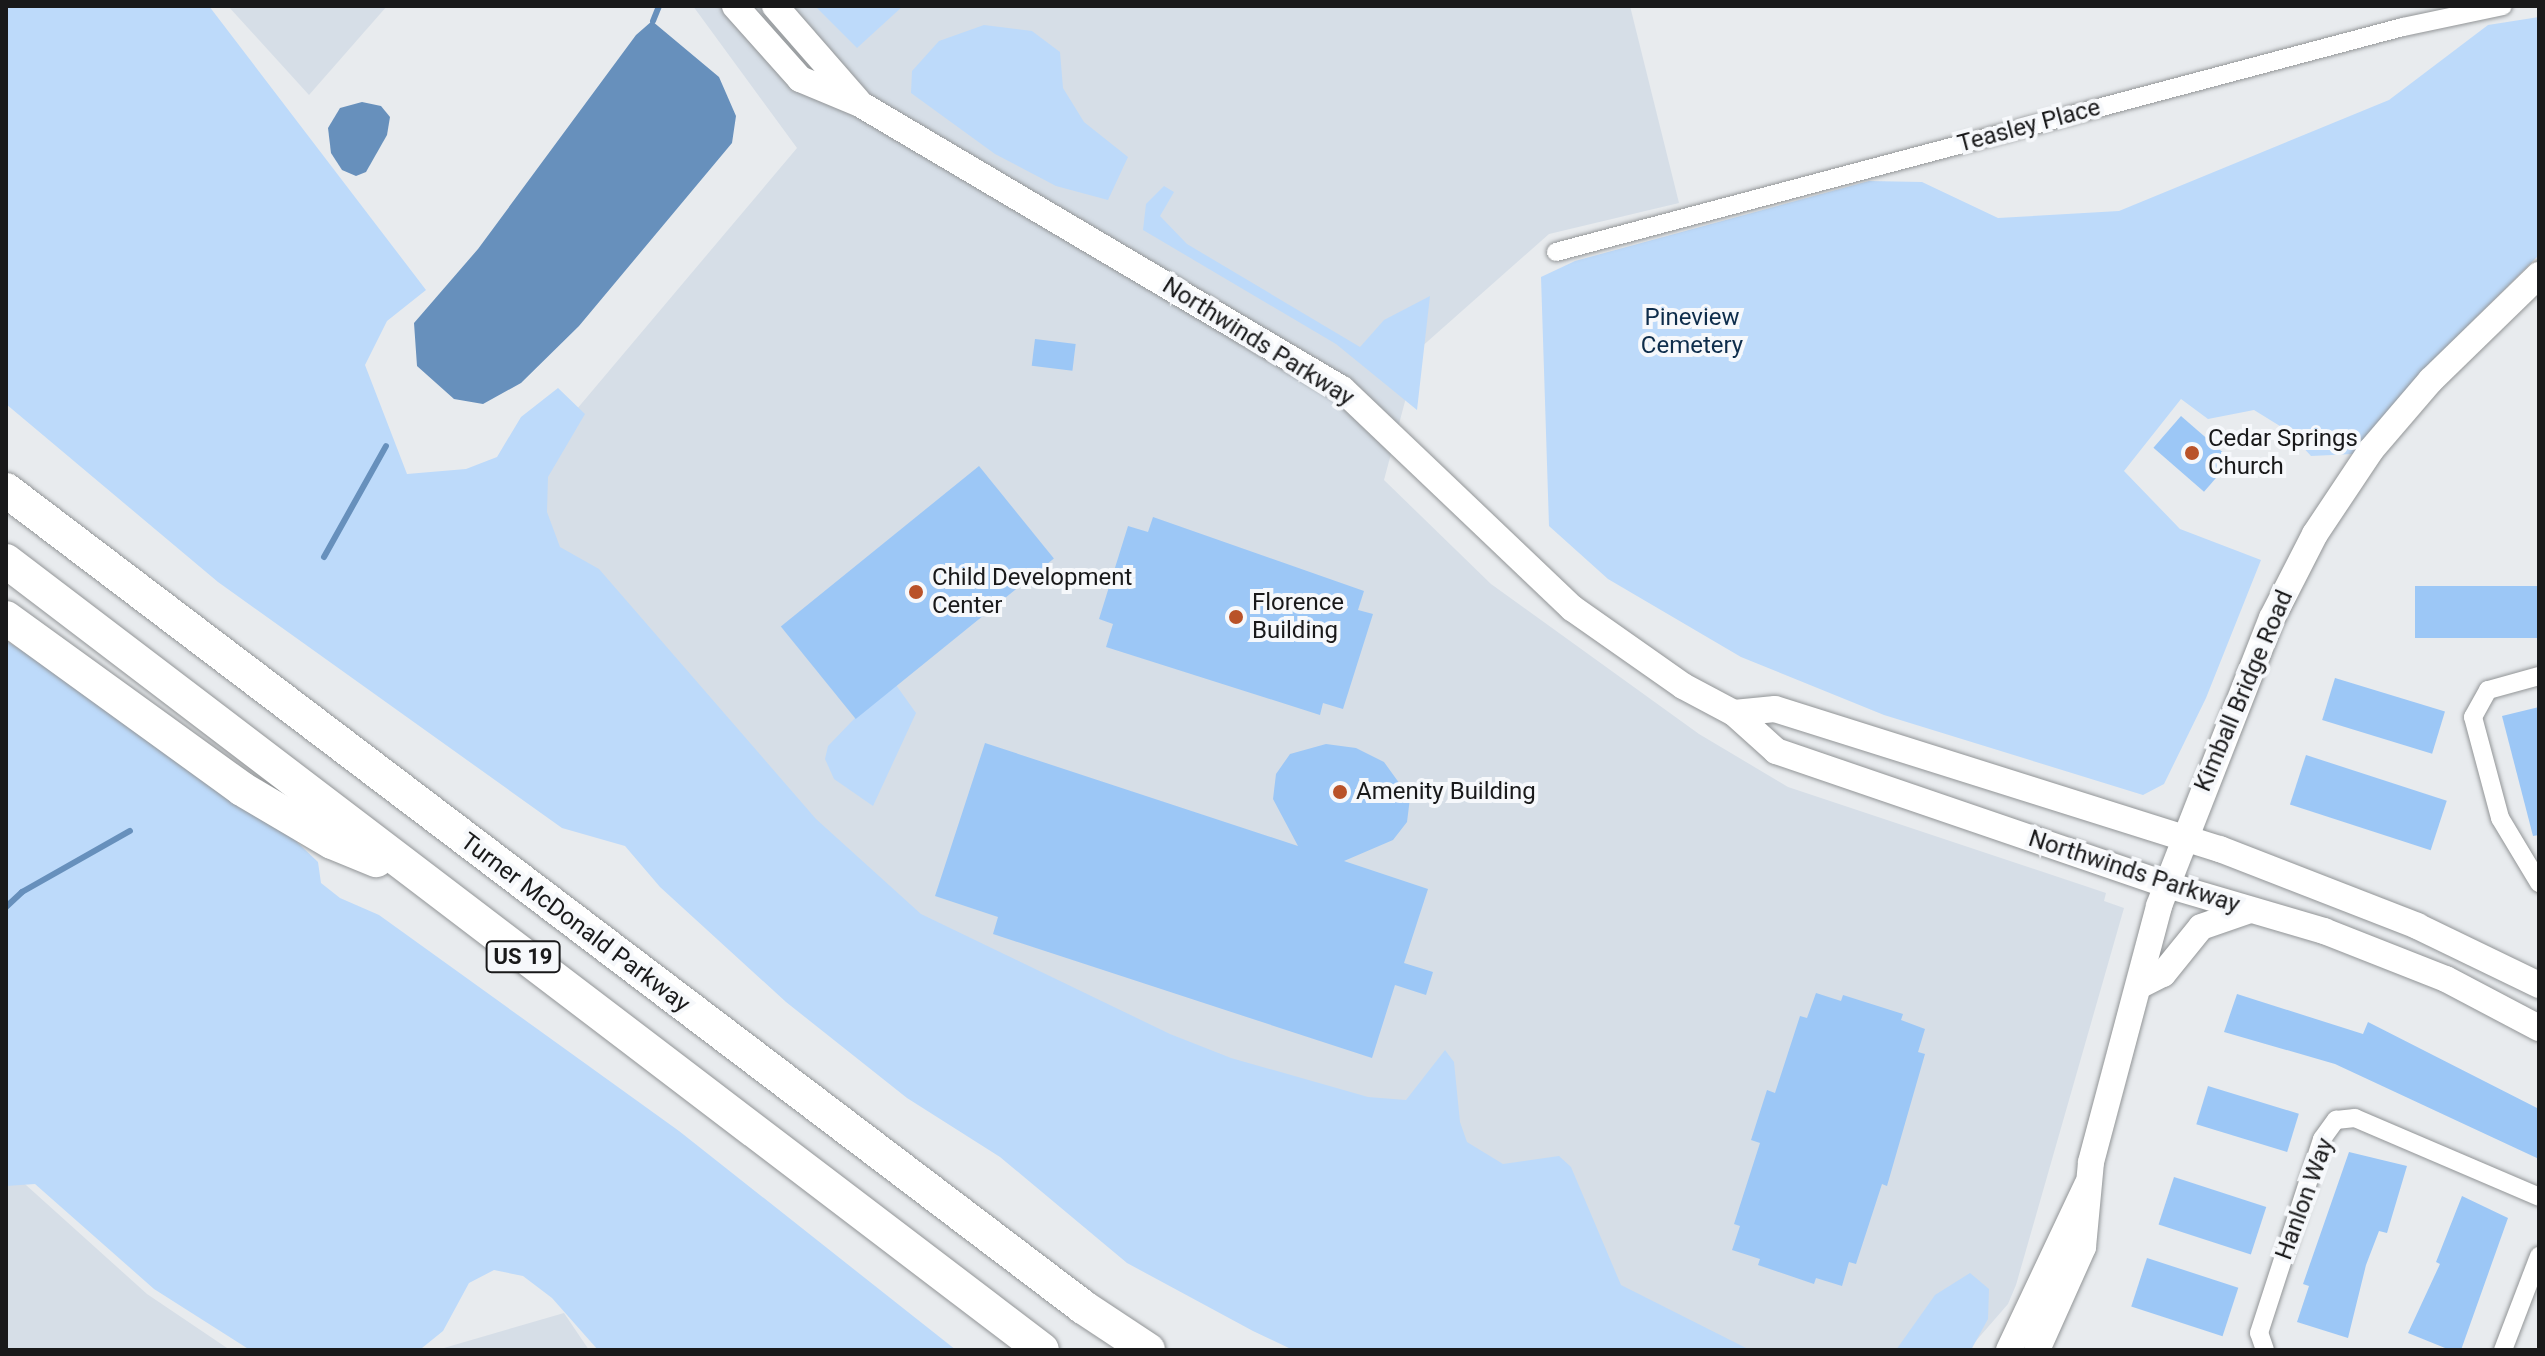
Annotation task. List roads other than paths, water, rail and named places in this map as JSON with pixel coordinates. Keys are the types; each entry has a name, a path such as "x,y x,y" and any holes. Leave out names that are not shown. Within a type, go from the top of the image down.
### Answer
{"highway":[{"name":"Turner McDonald Parkway","path":"6,490 1034,1270 1148,1350"},
{"name":"US 19","path":"6,561 1042,1350"},
{"path":"6,618 287,818 332,842 411,872"}],"street":[{"name":"Northwinds Parkway","path":"735,6 800,79 860,104 1342,389 1572,608 1683,686 1734,713 1776,751 2167,885 2324,931 2446,979 2539,1028"},
{"name":"Northwinds Parkway","path":"775,6 860,104"},
{"name":"Teasley Place","path":"1556,252 2403,27 2503,6"},
{"name":"Kimball Bridge Road","path":"2037,1350 2083,1247 2089,1182 2167,885 2272,618 2315,534 2381,438 2431,380 2539,275"},
{"path":"2539,676 2488,690 2473,717 2500,818 2539,883"},
{"name":"Northwinds Parkway","path":"1734,713 1775,709 2185,840 2417,926 2539,985"},
{"path":"2139,986 2163,974 2184,944 2213,919 2253,910"},
{"name":"Hanlon Way","path":"2265,1350 2259,1333 2322,1139 2336,1120 2355,1118 2539,1197"},
{"name":"Kimball Bridge Road","path":"2009,1350 2089,1182"},
{"path":"2503,1350 2539,1256"}],"waterway":[{"path":"653,21 659,6"},
{"path":"324,557 386,446"},
{"path":"6,907 22,892 130,831"}],"place":[{"name":"Cedar Springs Church","path":"2192,453"},
{"name":"Child Development Center","path":"916,592"},
{"name":"Florence Building","path":"1236,617"},
{"name":"Amenity Building","path":"1340,792"}],"park label":[{"name":"Pineview Cemetery","path":"1692,332"}]}
